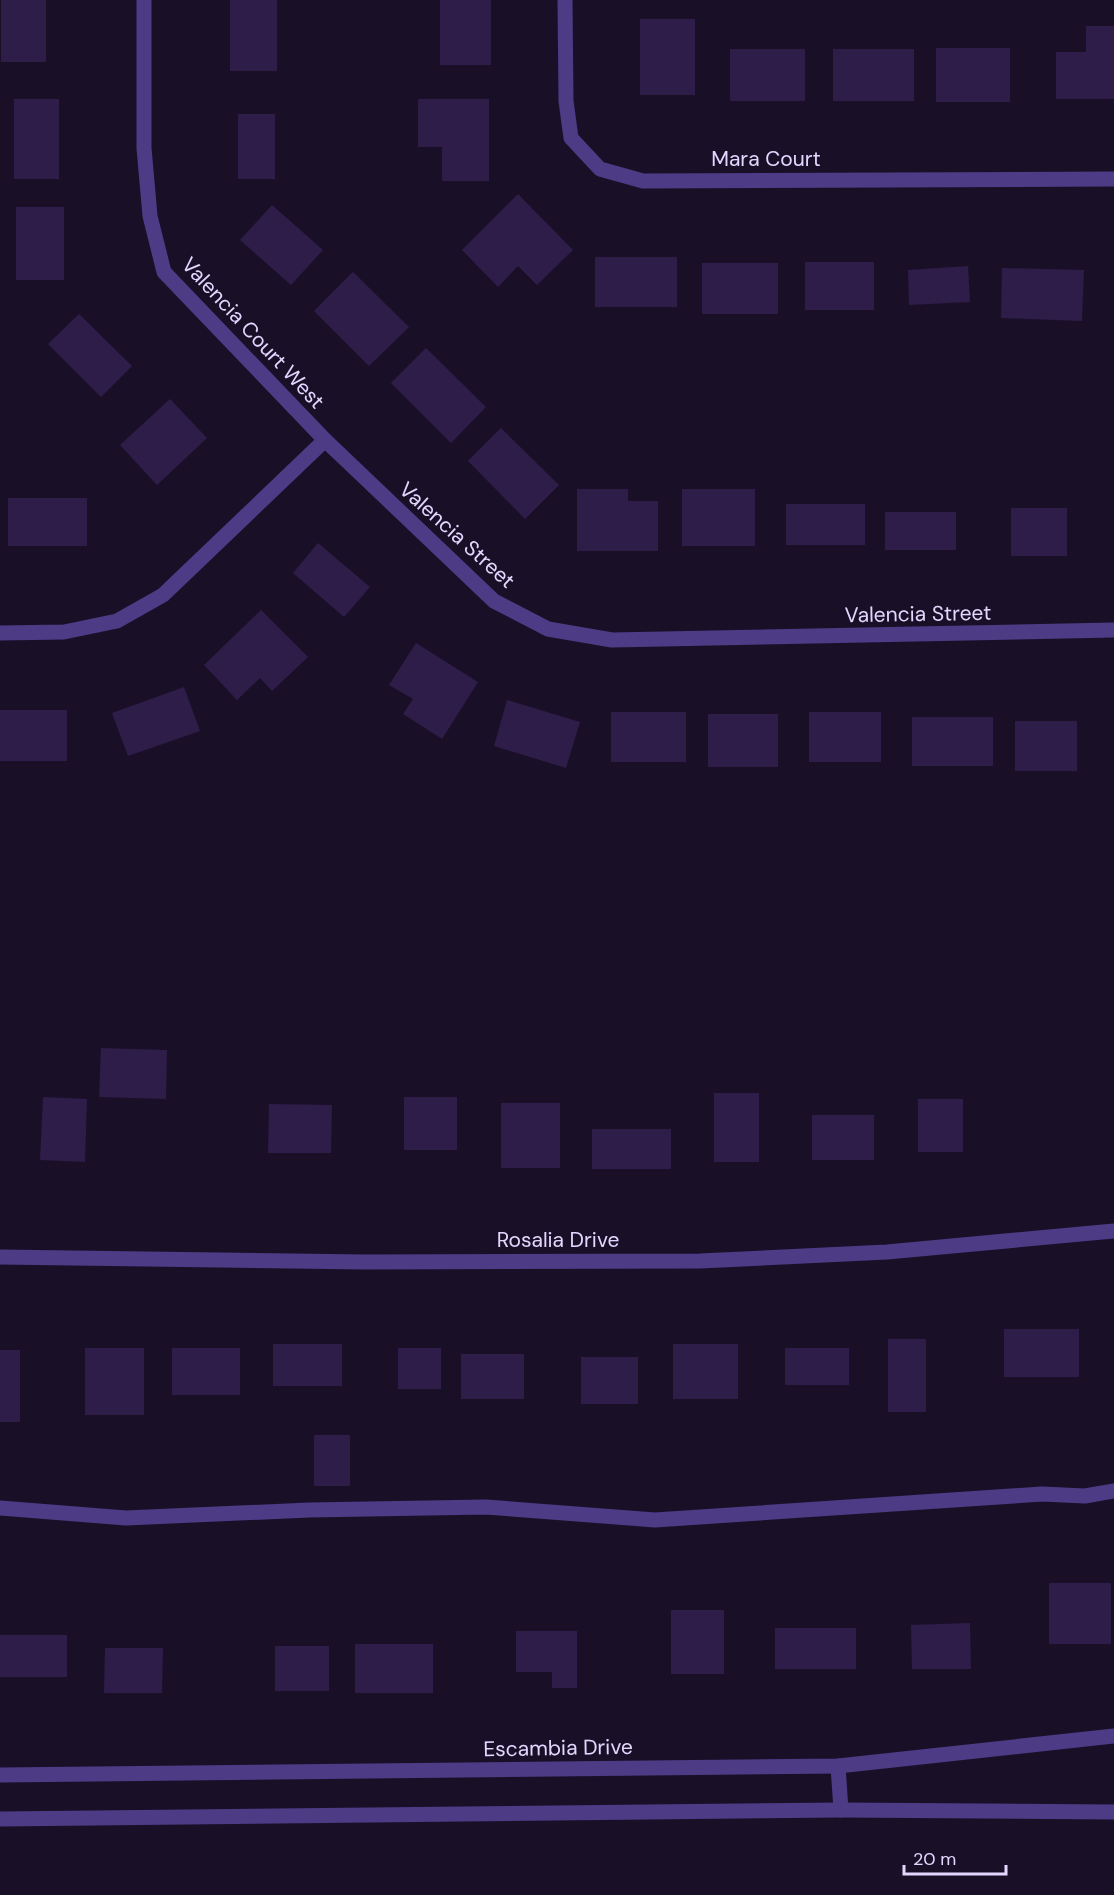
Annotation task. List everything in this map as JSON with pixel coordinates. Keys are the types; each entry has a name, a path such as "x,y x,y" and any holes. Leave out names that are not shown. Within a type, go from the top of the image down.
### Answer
{"street":[{"name":"Valencia Court West","path":"144,0 144,148 150,216 165,272 324,441"},
{"name":"Mara Court","path":"565,0 566,101 571,138 600,169 643,181 1114,179"},
{"name":"Valencia Street","path":"324,441 494,601 548,629 612,640 1114,630"},
{"path":"0,633 64,632 117,621 163,595 324,441"},
{"name":"Rosalia Drive","path":"0,1257 365,1262 700,1261 887,1252 1114,1231"},
{"path":"0,1508 126,1518 309,1510 486,1507 655,1520 1030,1495 1085,1496 1114,1491"},
{"name":"Escambia Drive","path":"0,1775 838,1766 1114,1736"},
{"path":"838,1766 841,1810"},
{"path":"0,1819 841,1810 1114,1812"}],"building":[{"path":"1,0 46,0 46,62 1,62"},
{"path":"230,0 277,0 277,71 230,71"},
{"path":"440,0 491,0 491,65 440,65"},
{"path":"640,19 695,19 695,95 640,95"},
{"path":"1086,26 1114,26 1114,99 1056,99 1056,52 1086,52"},
{"path":"936,48 1010,48 1010,102 936,102"},
{"path":"730,49 805,49 805,101 730,101"},
{"path":"833,49 914,49 914,101 833,101"},
{"path":"14,99 59,99 59,179 14,179"},
{"path":"418,99 489,99 489,181 442,181 442,147 418,147"},
{"path":"238,114 275,114 275,179 238,179"},
{"path":"518,194 573,250 537,285 518,266 498,287 462,250"},
{"path":"272,205 323,250 291,285 240,240"},
{"path":"16,207 64,207 64,280 16,280"},
{"path":"595,257 677,257 677,307 595,307"},
{"path":"805,262 874,262 874,310 805,310"},
{"path":"702,263 778,263 778,314 702,314"},
{"path":"968,266 970,302 909,305 908,270"},
{"path":"1002,268 1084,270 1082,321 1001,318"},
{"path":"353,272 409,327 369,366 314,311"},
{"path":"79,314 132,366 101,397 48,344"},
{"path":"426,348 486,407 451,443 391,383"},
{"path":"170,399 207,438 157,485 120,445"},
{"path":"501,428 559,485 525,519 468,461"},
{"path":"577,489 628,489 628,501 658,501 658,551 577,551"},
{"path":"682,489 755,489 755,546 682,546"},
{"path":"8,498 87,498 87,546 8,546"},
{"path":"786,504 865,504 865,545 786,545"},
{"path":"1011,508 1067,508 1067,556 1011,556"},
{"path":"885,512 956,512 956,550 885,550"},
{"path":"318,543 370,587 344,617 293,573"},
{"path":"261,610 308,657 272,691 260,678 237,700 204,665"},
{"path":"416,643 478,682 442,739 403,714 413,699 389,685"},
{"path":"184,687 200,731 128,756 112,713"},
{"path":"507,700 580,722 566,768 494,746"},
{"path":"0,710 67,710 67,761 0,761"},
{"path":"611,712 686,712 686,762 611,762"},
{"path":"809,712 881,712 881,762 809,762"},
{"path":"708,714 778,714 778,767 708,767"},
{"path":"912,717 993,717 993,766 912,766"},
{"path":"1015,721 1077,721 1077,771 1015,771"},
{"path":"101,1048 167,1050 166,1099 99,1097"},
{"path":"714,1093 759,1093 759,1162 714,1162"},
{"path":"43,1097 87,1099 85,1162 40,1160"},
{"path":"404,1097 457,1097 457,1150 404,1150"},
{"path":"918,1099 963,1099 963,1152 918,1152"},
{"path":"501,1103 560,1103 560,1168 501,1168"},
{"path":"269,1104 332,1105 331,1153 268,1153"},
{"path":"812,1115 874,1115 874,1160 812,1160"},
{"path":"592,1129 671,1129 671,1169 592,1169"},
{"path":"1004,1329 1079,1329 1079,1377 1004,1377"},
{"path":"888,1339 926,1339 926,1412 888,1412"},
{"path":"273,1344 342,1344 342,1386 273,1386"},
{"path":"673,1344 738,1344 738,1399 673,1399"},
{"path":"85,1348 144,1348 144,1415 85,1415"},
{"path":"172,1348 240,1348 240,1395 172,1395"},
{"path":"398,1348 441,1348 441,1389 398,1389"},
{"path":"785,1348 849,1348 849,1385 785,1385"},
{"path":"0,1350 20,1350 20,1422 0,1422"},
{"path":"461,1354 524,1354 524,1399 461,1399"},
{"path":"581,1357 638,1357 638,1404 581,1404"},
{"path":"314,1435 350,1435 350,1486 314,1486"},
{"path":"1049,1583 1111,1583 1111,1644 1049,1644"},
{"path":"671,1610 724,1610 724,1674 671,1674"},
{"path":"970,1623 971,1669 912,1669 911,1625"},
{"path":"775,1628 856,1628 856,1669 775,1669"},
{"path":"516,1631 577,1631 577,1688 552,1688 552,1672 516,1672"},
{"path":"0,1635 67,1635 67,1677 0,1677"},
{"path":"355,1644 433,1644 433,1693 355,1693"},
{"path":"275,1646 329,1646 329,1691 275,1691"},
{"path":"105,1648 163,1648 162,1693 104,1693"}]}
